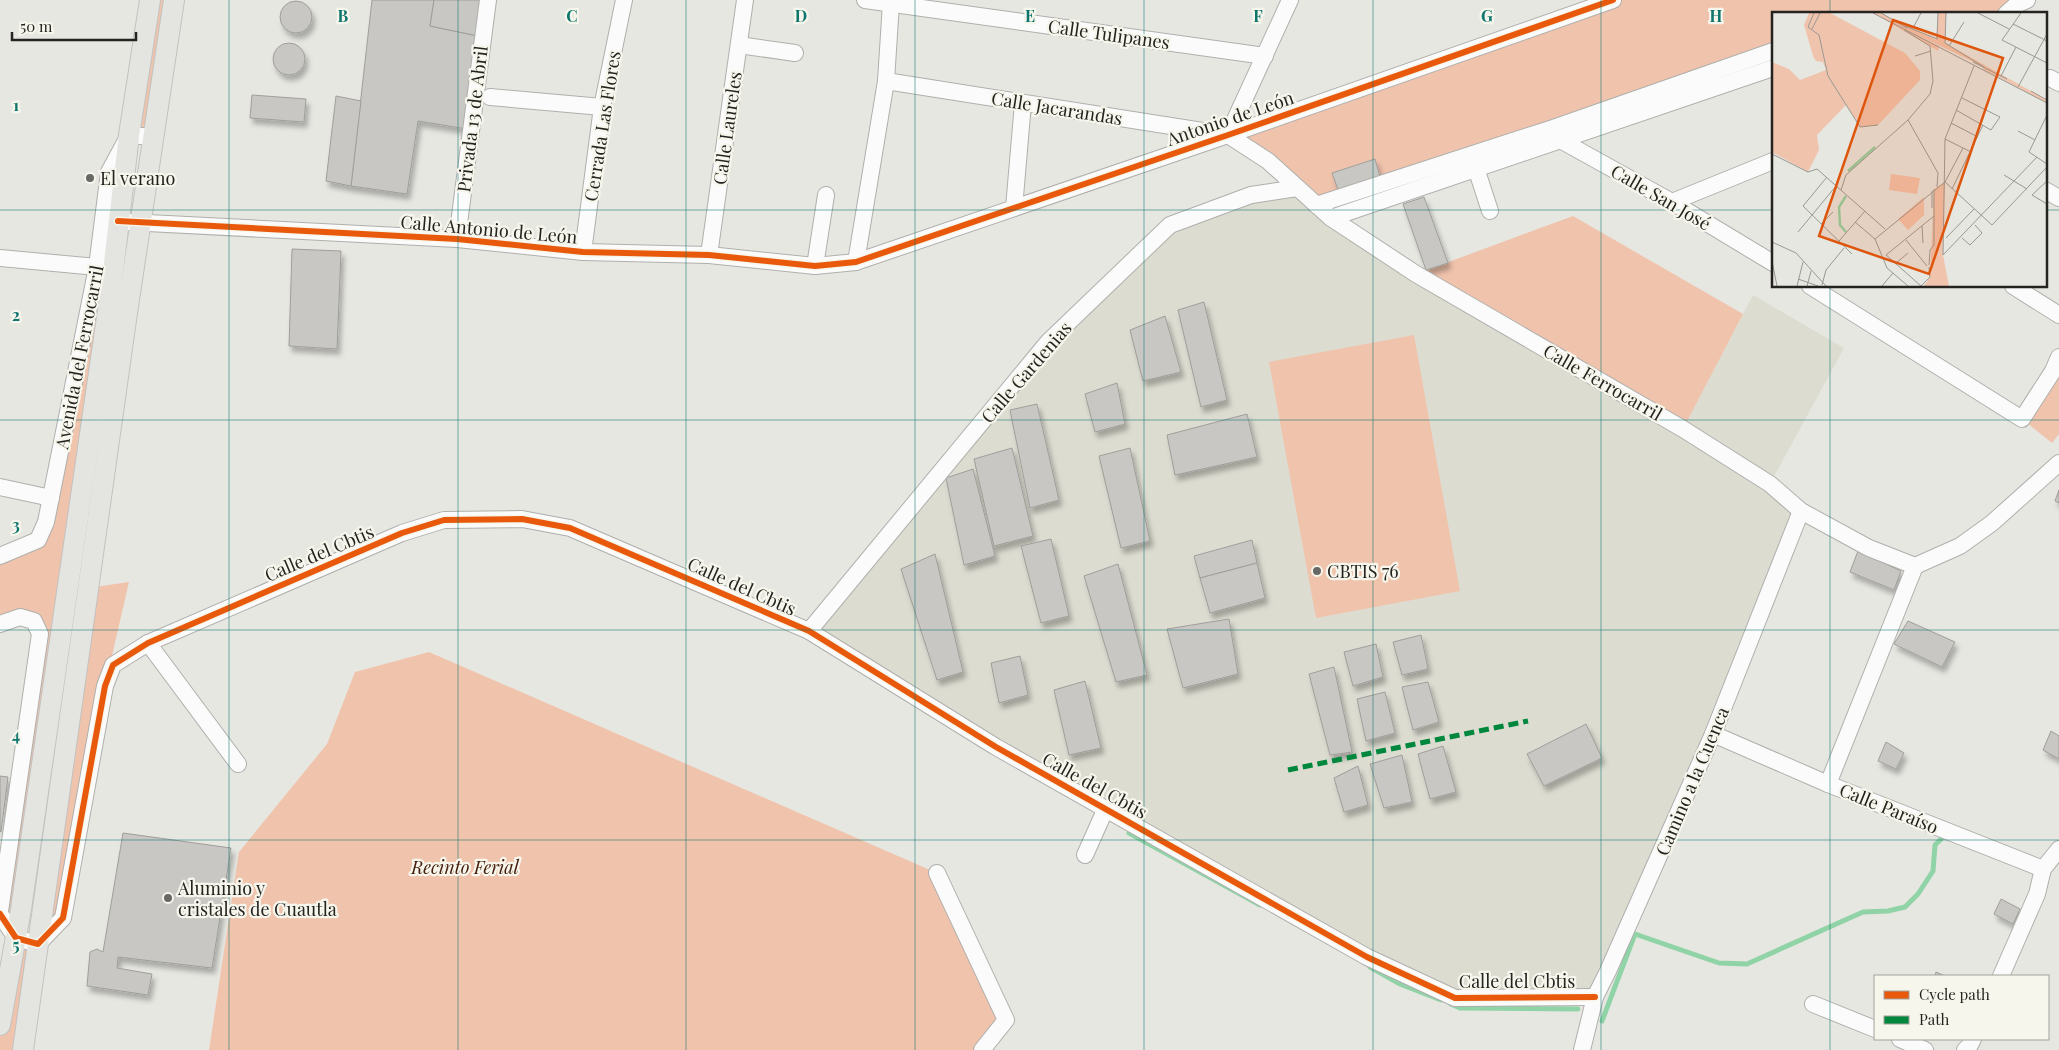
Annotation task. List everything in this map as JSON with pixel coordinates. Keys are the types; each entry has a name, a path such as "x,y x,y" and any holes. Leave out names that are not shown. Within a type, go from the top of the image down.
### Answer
{"main road":[{"path":"0,1025 21,909 110,297 129,135 150,0"},
{"path":"23,1050 127,312 142,223 174,0"}],"street":[{"name":"Privada 13 de Abril","path":"457,239 488,0"},
{"name":"Cerrada Las Flores","path":"583,252 602,107 624,0"},
{"name":"Calle Laureles","path":"709,255 745,0"},
{"name":"Calle Tulipanes","path":"864,0 1265,56"},
{"path":"1228,135 1290,0"},
{"name":"Antonio de León","path":"856,262 1228,135 1613,0"},
{"path":"2008,12 2016,5 2027,0"},
{"path":"856,262 886,81 891,3"},
{"path":"739,45 795,53"},
{"path":"1557,135 1772,52"},
{"path":"1316,205 1474,162 1772,68"},
{"name":"Calle Jacarandas","path":"886,81 1228,135"},
{"path":"490,97 602,107"},
{"path":"1014,208 1023,103"},
{"path":"129,135 154,138"},
{"name":"Avenida del Ferrocarril","path":"0,556 38,540 46,522 97,267 109,172 129,135"},
{"name":"Calle Ferrocarril","path":"1228,135 1268,161 1331,218 1416,274 1683,429 1770,484 1801,511 1869,548 1914,566"},
{"name":"Calle San José","path":"1557,135 1772,262"},
{"path":"1672,202 1772,161"},
{"path":"1474,162 1490,211"},
{"path":"1331,218 1474,162"},
{"name":"Calle Gardenias","path":"809,631 1048,342 1170,225 1251,195 1297,188"},
{"path":"2046,191 2059,198"},
{"path":"816,266 826,195"},
{"name":"Calle Antonio de León","path":"118,222 457,239 583,252 709,255 816,266 856,262"},
{"path":"0,258 97,267"},
{"path":"1818,288 1837,293 2022,419 2053,371 2059,357"},
{"path":"2016,288 2059,315"},
{"path":"1828,784 1914,566 1960,546 1992,523 2059,463"},
{"path":"0,487 51,498"},
{"name":"Camino a la Cuenca","path":"1582,1050 1595,996 1714,734 1801,511"},
{"name":"Calle del Cbtis","path":"38,944 63,918 105,686 113,665 148,643 402,534 444,520 522,519 570,528 809,631 996,747 1367,957 1455,998 1595,996"},
{"path":"0,624 20,617 34,621 40,634 4,857 0,913 16,938 38,944"},
{"path":"148,643 238,764"},
{"name":"Calle Paraíso","path":"1714,734 1828,784 2043,869"},
{"path":"1085,855 1106,808"},
{"path":"2001,975 2037,894 2043,869 2059,849"},
{"path":"937,874 1006,1020 982,1050"},
{"path":"1812,1004 1874,1029"},
{"path":"1902,1040 1925,1050"},
{"path":"1965,1050 1970,1046 1973,1040"}],"shaded area":[{"name":"CBTIS 76","path":"1302,191 1316,205 1683,428 1753,295 1844,348 1770,484 1801,511 1595,997 1455,998 1327,934 809,631 1032,362 1170,225 1251,195"}],"green space":[{"path":"150,0 174,0 154,137 129,135"},
{"path":"1613,0 2027,0 2009,12 1772,12 1772,68 1316,205 1228,135"},
{"path":"129,135 16,938 38,944 23,1050 0,1050 0,1025 14,945 0,914 34,621 0,624 0,556 38,540"},
{"path":"1573,216 1743,314 1683,429 1416,274"},
{"path":"1414,335 1460,591 1316,618 1269,362"},
{"path":"2059,376 2059,434 2052,443 2022,419"},
{"path":"129,582 105,686 63,917 38,944 88,588"},
{"name":"Recinto Ferial","path":"429,652 937,873 1006,1020 982,1050 209,1050 239,852 327,744 355,672"}],"building":[{"path":"372,0 434,0 430,26 478,36 467,129 418,121 407,194 351,186"},
{"path":"434,0 483,0 478,36 430,26"},
{"path":"296,1 302,2 307,6 311,11 311,23 307,28 302,32 296,33 290,32 285,28 281,23 280,17 281,11 285,6 290,2"},
{"path":"289,43 295,44 300,48 304,53 304,65 300,70 295,74 289,75 283,74 278,70 274,65 273,59 274,53 278,48 283,44"},
{"path":"252,95 306,99 304,122 250,118"},
{"path":"336,96 361,101 351,186 326,181"},
{"path":"1375,159 1381,180 1340,195 1332,173"},
{"path":"1424,197 1448,263 1426,270 1403,204"},
{"path":"292,249 341,251 337,349 289,346"},
{"path":"1204,302 1227,400 1201,407 1178,310"},
{"path":"1165,316 1181,372 1143,381 1130,330"},
{"path":"1117,383 1125,424 1095,432 1085,394"},
{"path":"1037,404 1059,500 1030,508 1010,410"},
{"path":"1247,414 1257,457 1175,475 1167,435"},
{"path":"1012,448 1033,536 994,546 974,459"},
{"path":"1130,448 1150,541 1121,548 1099,456"},
{"path":"973,469 995,556 964,565 946,478"},
{"path":"2059,490 2059,503 2055,501"},
{"path":"1051,539 1069,616 1041,623 1021,546"},
{"path":"1252,540 1257,563 1200,578 1194,556"},
{"path":"1858,551 1901,571 1894,590 1850,572"},
{"path":"935,554 963,672 937,680 901,569"},
{"path":"1257,563 1265,598 1210,613 1200,578"},
{"path":"1118,564 1147,675 1116,682 1084,576"},
{"path":"1229,619 1238,674 1183,688 1167,629"},
{"path":"1908,621 1955,642 1942,667 1894,644"},
{"path":"1421,635 1428,669 1402,675 1393,642"},
{"path":"1376,644 1383,677 1353,686 1344,652"},
{"path":"1020,656 1028,695 999,703 991,663"},
{"path":"1334,667 1352,752 1330,755 1309,674"},
{"path":"1085,681 1101,748 1069,755 1054,690"},
{"path":"1428,682 1439,722 1413,730 1402,687"},
{"path":"1385,692 1395,733 1366,741 1357,699"},
{"path":"1586,724 1602,758 1544,786 1527,754"},
{"path":"2051,731 2059,736 2059,759 2043,750"},
{"path":"1886,742 1904,753 1896,769 1878,761"},
{"path":"1443,746 1456,792 1430,799 1418,754"},
{"path":"1402,755 1412,802 1384,808 1370,764"},
{"path":"1358,766 1368,805 1344,812 1334,778"},
{"path":"0,776 8,777 1,832 0,831"},
{"name":"Aluminio y cristales de Cuautla","path":"123,833 231,848 212,968 118,957 117,968 152,974 148,995 87,986 90,952 97,949 103,952"},
{"path":"2001,899 2020,909 2013,924 1994,914"}],"waterway":[{"path":"1129,833 1260,905"},
{"path":"1602,1021 1635,934 1719,963 1747,964 1863,912 1888,911 1905,907 1918,894 1933,871 1935,845 1943,837"},
{"path":"1370,967 1400,984 1441,1000"},
{"path":"1451,1004 1460,1008 1578,1009"}],"marked path":[{"path":"1288,770 1528,721"}],"cycle path":[{"path":"118,221 457,239 583,252 709,255 815,266 856,262 1228,135 1613,0"},
{"path":"0,914 16,938 38,944 63,918 105,686 113,665 148,643 402,533 444,520 522,519 570,528 809,631 996,747 1367,957 1455,998 1595,997"}],"place":[{"name":"El verano","path":"90,178"},
{"name":"CBTIS 76","path":"1317,571"},
{"name":"Aluminio y cristales de Cuautla","path":"168,898"}]}
